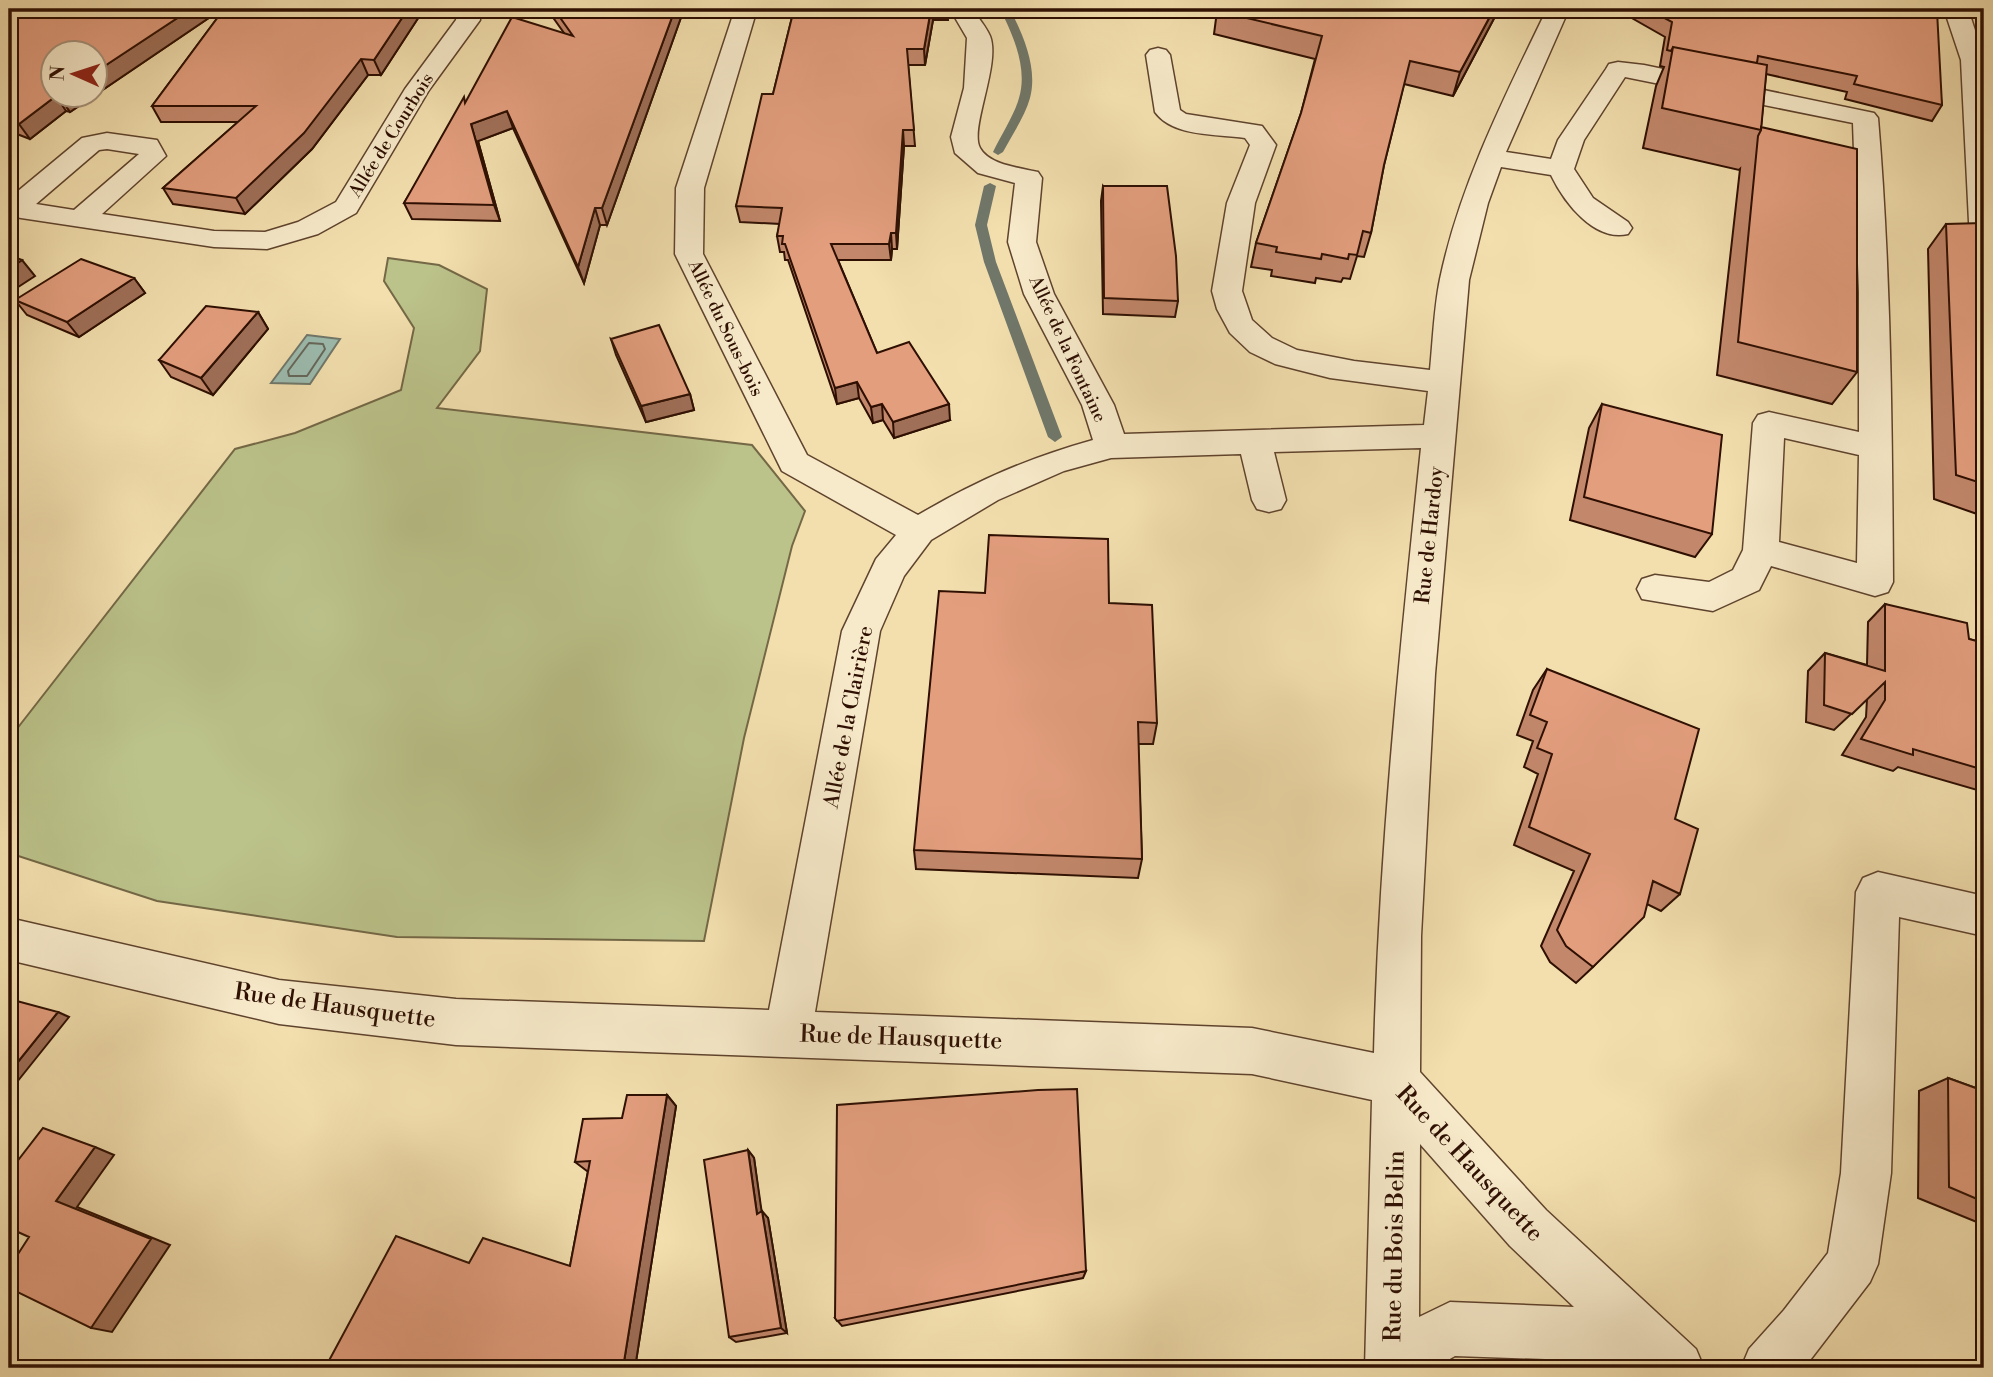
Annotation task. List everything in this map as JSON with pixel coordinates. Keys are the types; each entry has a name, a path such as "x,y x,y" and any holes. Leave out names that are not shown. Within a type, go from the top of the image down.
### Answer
{"street":[{"name":"Allée de Courbois","path":"80,219 214,240 267,241 308,228 346,206 417,89 468,20 469,9"},
{"name":"Allée du Sous-bois","path":"746,9 690,188 689,254 794,463 919,531"},
{"name":"Allée de la Fontaine","path":"961,9 979,38 976,88 964,136 968,153 987,167 1029,178 1022,242 1039,294 1098,405 1111,446"},
{"name":"Rue de Hardoy","path":"1397,1082 1399,936 1416,674 1454,281 1474,203 1491,157 1559,9"},
{"path":"1956,13 1984,28"},
{"path":"1956,13 1973,60 1984,242"},
{"path":"1158,55 1168,112 1178,121 1253,131 1263,145 1241,203 1227,291 1229,306 1241,327 1268,350 1307,363 1444,382"},
{"path":"1618,228 1594,215 1573,194 1561,169 1571,140 1618,69 1644,72 1779,111 1865,118 1856,158 1876,447 1875,582 1761,550"},
{"path":"1491,157 1561,169"},
{"path":"1655,589 1713,597 1746,580 1761,550 1769,423 1876,447"},
{"name":"Allée de la Clairière","path":"788,1033 861,631 889,569 919,531 986,491 1052,463 1111,446 1439,436"},
{"path":"1247,443 1269,500"},
{"path":"1768,1368 1803,1329 1852,1264 1866,1172 1878,892 1984,916"},
{"name":"Rue de Hausquette","path":"9,939 279,1002 387,1016 456,1022 1252,1051 1397,1082 1528,1228 1660,1352"},
{"name":"Rue du Bois Belin","path":"1392,1366 1397,1082"},
{"path":"1392,1366 1450,1329 1660,1352"}],"green space":[{"path":"388,258 439,265 487,289 480,351 437,408 752,445 805,511 792,546 744,738 704,941 397,937 157,901 9,853 9,739 235,449 295,433 401,390 414,328 384,281"}],"water":[{"path":"307,335 340,339 310,384 271,383"}],"building":[{"path":"9,9 191,9 108,64 108,38 38,38 38,108 40,108 19,124 9,120"},
{"path":"224,9 408,9 374,60 361,59 304,133 236,198 163,188 256,106 152,106"},
{"path":"554,9 675,9 602,208 595,208 578,267 507,111 471,124 494,205 404,203 464,97 465,103 512,17 573,36"},
{"path":"794,9 931,9 924,49 907,49 914,130 903,130 896,233 891,233 889,244 831,244 877,353 909,342 949,404 893,422 882,404 871,407 857,382 835,388 785,244 782,244 783,236 777,236 782,208 736,206 762,94 773,94"},
{"path":"1494,9 1460,72 1410,61 1384,165 1371,233 1363,231 1357,255 1349,254 1348,259 1322,254 1321,259 1276,252 1277,247 1256,243 1301,113 1322,36 1217,11"},
{"path":"1648,9 1937,11 1942,105 1854,84 1857,76 1758,56 1757,63 1673,47 1671,51 1667,50 1672,22"},
{"path":"1673,47 1767,65 1761,130 1662,108"},
{"path":"1761,127 1857,149 1857,372 1738,342"},
{"path":"1103,186 1167,186 1176,256 1178,301 1104,298"},
{"path":"1983,223 1984,484 1956,475 1946,224"},
{"path":"9,255 22,260 9,269"},
{"path":"81,259 134,278 67,322 15,300"},
{"path":"206,306 258,312 201,378 159,360"},
{"path":"659,325 690,394 641,406 611,339"},
{"path":"1602,404 1722,435 1712,534 1584,497"},
{"path":"989,535 1108,539 1109,603 1152,605 1157,723 1138,722 1142,859 914,850 939,591 985,593"},
{"path":"1885,604 1967,623 1969,639 1984,643 1984,770 1913,749 1913,755 1861,739 1885,700 1885,682 1852,714 1824,705 1825,653 1885,671"},
{"path":"1547,669 1699,729 1675,819 1698,829 1680,894 1653,881 1644,917 1593,967 1566,946 1557,930 1590,854 1529,827 1552,754 1537,748 1547,722 1530,715"},
{"path":"13,1000 58,1012 9,1073 9,1007"},
{"path":"1948,1078 1984,1091 1984,1202 1949,1187"},
{"path":"1077,1089 1086,1271 837,1321 837,1105"},
{"path":"627,1095 667,1095 623,1368 325,1368 396,1236 469,1263 483,1238 570,1266 590,1161 575,1162 583,1119 622,1118"},
{"path":"43,1128 95,1147 56,1201 151,1239 91,1328 9,1288 9,1268 29,1237 9,1228 9,1172"},
{"path":"748,1150 757,1214 762,1211 781,1328 729,1337 704,1160"}],"waterway":[{"path":"998,152 1025,97 1026,64 1018,35 1005,9"},
{"path":"990,186 981,225 990,262 1055,437"}]}
